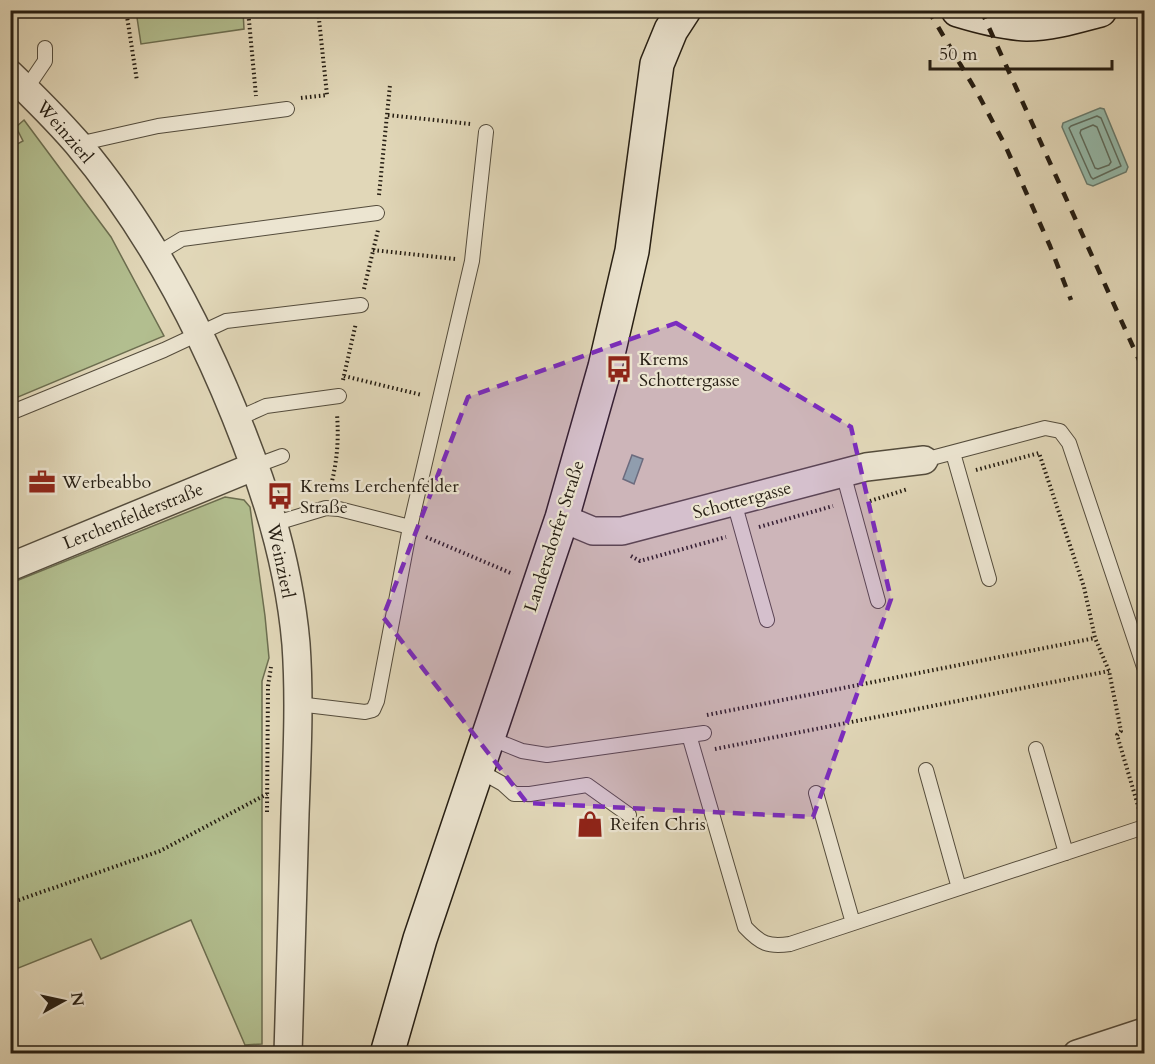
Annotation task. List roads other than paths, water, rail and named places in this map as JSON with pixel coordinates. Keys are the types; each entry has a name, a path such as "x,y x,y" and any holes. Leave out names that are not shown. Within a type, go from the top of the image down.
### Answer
{"main road":[{"name":"Landersdorfer Straße","path":"387,1053 420,939 562,519 622,302 639,211 652,94 649,63 684,10"},
{"path":"958,10 994,21 1028,24 1065,19 1100,10"}],"street":[{"name":"Weinzierl","path":"18,81 78,144 125,207 172,280 200,334 237,419 273,524 286,580 296,642 298,704 288,1053"},
{"name":"Schottergasse","path":"562,519 593,531 622,531 866,467 924,460"},
{"name":"Lerchenfelderstraße","path":"10,567 255,466"},
{"path":"1077,1053 1144,1032"}],"lane":[{"path":"18,81 45,61 45,48"},
{"path":"78,144 158,126 287,109"},
{"path":"298,704 365,712 373,710 377,701 410,527 472,261 486,132"},
{"path":"157,254 182,239 377,213"},
{"path":"10,413 226,321 361,305"},
{"path":"237,419 266,406 339,396"},
{"path":"924,460 1045,428 1060,431 1069,443 1144,667"},
{"path":"953,453 989,579"},
{"path":"255,466 282,456"},
{"path":"843,473 878,601"},
{"path":"734,502 767,620"},
{"path":"273,524 326,508 339,509 410,527"},
{"path":"487,737 522,751 547,755 704,733"},
{"path":"689,735 746,927 757,940 773,946 790,944 1144,827"},
{"path":"1036,749 1066,853"},
{"path":"477,770 490,775 514,794 530,794 587,785 629,814"},
{"path":"926,770 959,888"},
{"path":"816,793 853,923"}],"water":[{"path":"1100,108 1104,109 1128,167 1126,172 1093,186 1087,184 1062,127 1063,123"},
{"path":"632,455 643,459 634,484 623,479"}],"railway":[{"path":"928,10 978,94 1005,145 1050,246 1071,300"},
{"path":"981,10 1144,371"}],"place":[{"name":"Krems Schottergasse","path":"619,369"},
{"name":"Werbeabbo","path":"42,482"},
{"name":"Krems Lerchenfelder Straße","path":"280,496"},
{"name":"Reifen Chris","path":"590,824"}]}
